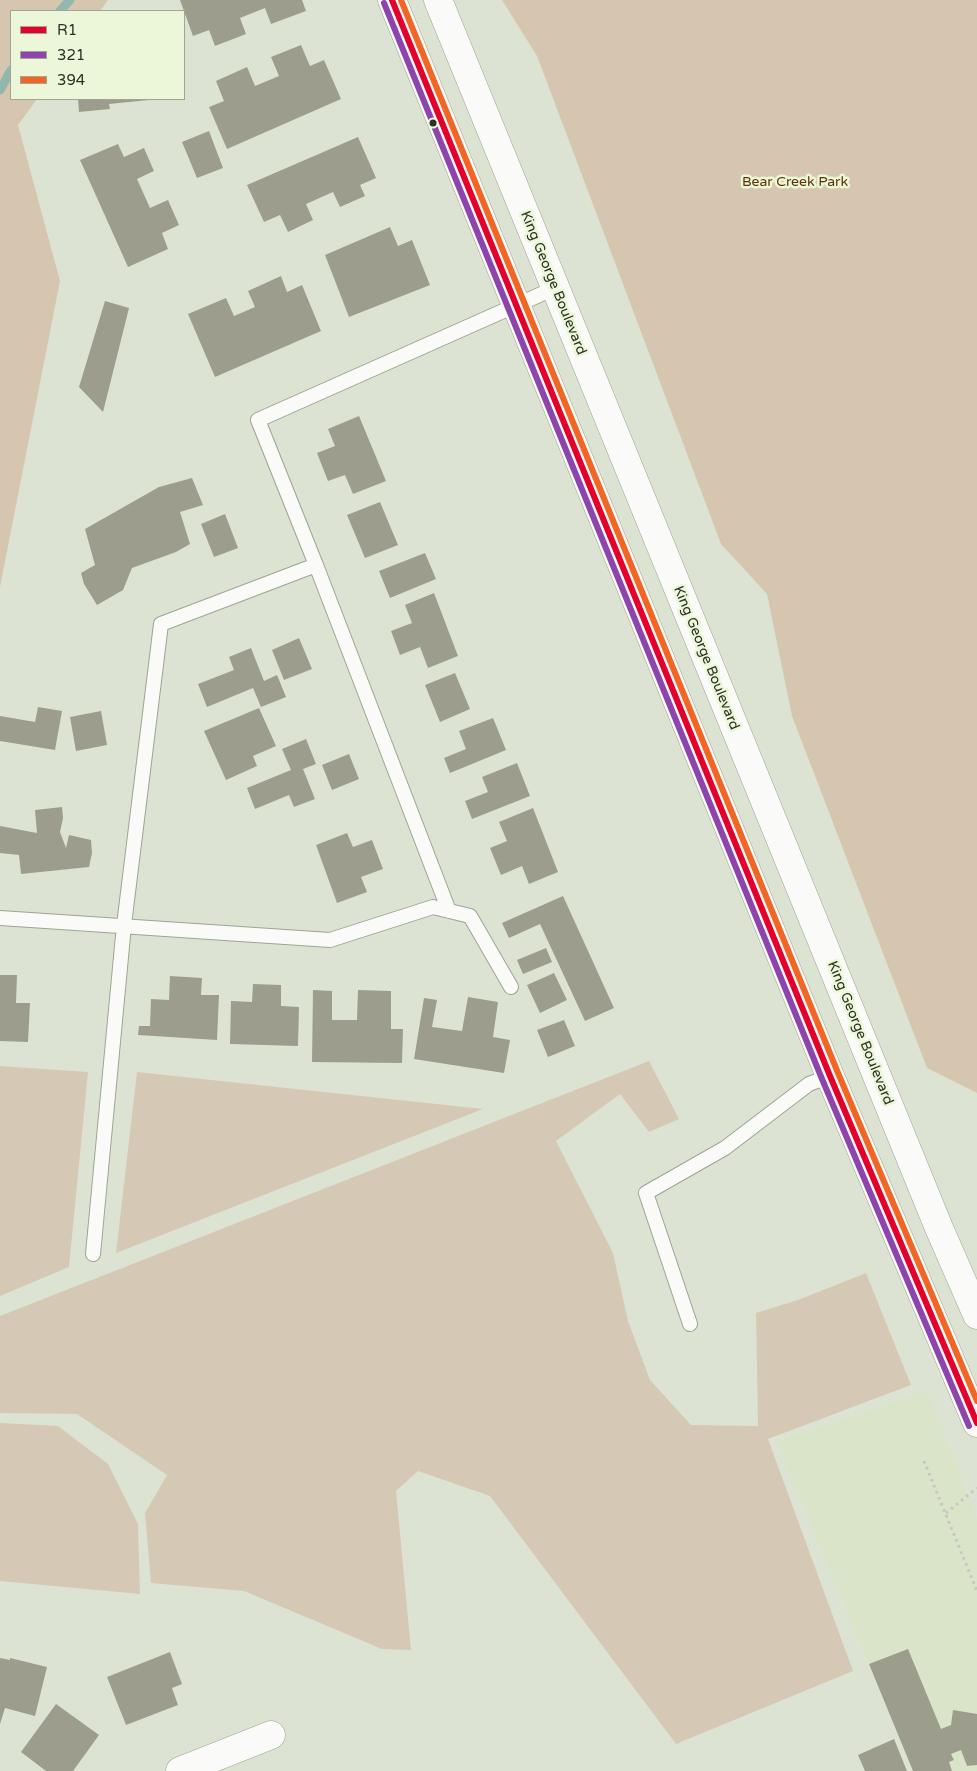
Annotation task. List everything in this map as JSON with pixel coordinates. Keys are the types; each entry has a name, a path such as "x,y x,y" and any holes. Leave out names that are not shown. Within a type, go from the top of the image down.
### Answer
{"main road":[{"path":"392,0 830,1076 977,1423"},
{"name":"King George Boulevard","path":"438,0 936,1219 977,1315"},
{"path":"180,1771 271,1735"}],"lane":[{"path":"449,911 258,420 555,288"},
{"path":"93,1254 124,925 161,624 316,565"},
{"path":"0,918 330,940 433,907 470,916 511,987"},
{"path":"690,1324 646,1193 725,1148 809,1084 830,1076"}],"path":[{"path":"924,1461 977,1591"},
{"path":"946,1513 977,1488"}],"shaded area":[{"path":"649,1061 679,1119 649,1132 620,1094 556,1141 613,1253 628,1321 650,1380 691,1425 758,1426 756,1313 798,1300 866,1273 911,1385 768,1439 853,1671 676,1744 490,1496 418,1471 396,1491 411,1650 382,1649 244,1591 151,1583 145,1513 167,1475 77,1414 0,1413 0,1316"},
{"path":"0,1066 88,1072 69,1267 0,1296"},
{"path":"137,1072 483,1109 116,1253"},
{"path":"927,1391 977,1518 977,1771 913,1771 777,1442"},
{"path":"0,1423 58,1426 108,1464 138,1524 140,1594 0,1581"}],"green space":[{"path":"0,0 108,0 101,10 10,10 10,100 36,100 18,125 60,281 0,587"},
{"name":"Bear Creek Park","path":"502,0 977,0 977,1093 927,1068 792,716 767,594 721,544 537,56"}],"building":[{"path":"180,0 302,0 306,11 271,24 265,8 240,18 246,34 215,46 209,30 193,36"},
{"path":"301,45 310,66 324,60 341,99 227,149 209,107 224,101 216,81 247,67 255,86 279,76 271,57"},
{"path":"78,100 149,100 109,104 110,109 79,112"},
{"path":"209,131 223,168 197,178 182,142"},
{"path":"358,137 376,178 360,185 365,196 340,207 333,192 306,204 313,220 288,232 280,215 264,222 247,185"},
{"path":"118,144 124,157 144,148 154,171 137,179 150,208 168,200 179,225 162,233 168,249 128,267 80,160"},
{"path":"390,227 398,246 412,240 430,285 349,317 325,255"},
{"path":"281,276 287,292 302,285 321,331 215,377 188,314 226,298 234,316 255,307 248,291"},
{"path":"105,301 129,308 103,412 79,387"},
{"path":"359,416 386,481 353,494 345,475 328,481 317,453 335,446 328,429"},
{"path":"192,478 203,505 180,512 190,544 176,552 132,568 123,590 97,605 84,584 81,573 95,565 85,529 159,487"},
{"path":"380,502 398,545 365,558 347,515"},
{"path":"225,514 238,548 214,557 201,524"},
{"path":"425,553 436,579 390,598 379,571"},
{"path":"434,593 458,656 428,668 420,647 400,655 391,631 412,623 405,605"},
{"path":"299,638 312,669 284,680 272,650"},
{"path":"251,648 264,681 277,675 286,697 261,707 253,688 207,707 198,684 234,670 229,657"},
{"path":"455,673 470,709 440,722 425,685"},
{"path":"38,707 62,711 55,750 0,741 0,716 35,722"},
{"path":"259,708 276,746 253,756 257,766 226,780 204,731"},
{"path":"101,711 107,745 76,751 70,717"},
{"path":"493,718 506,750 450,773 444,758 466,749 459,731"},
{"path":"306,739 316,764 303,769 315,799 294,807 289,795 255,809 247,788 291,770 282,749"},
{"path":"349,754 359,779 332,790 322,765"},
{"path":"517,763 530,796 472,819 465,801 488,792 482,777"},
{"path":"62,807 63,818 60,832 66,848 69,835 91,840 92,853 89,867 21,874 19,855 0,853 0,826 37,833 35,810"},
{"path":"533,808 558,872 529,884 522,866 501,875 490,848 507,841 499,822"},
{"path":"347,833 353,847 372,840 383,869 361,877 367,892 337,903 316,845"},
{"path":"563,896 614,1008 585,1021 540,924 509,938 502,923"},
{"path":"546,948 552,962 523,974 517,960"},
{"path":"554,973 567,1000 540,1013 527,985"},
{"path":"0,975 17,975 16,1003 30,1003 28,1042 0,1041"},
{"path":"170,976 202,978 201,995 219,995 217,1040 138,1035 139,1026 150,1026 151,999 169,1000"},
{"path":"253,984 281,985 281,1006 299,1007 298,1046 230,1044 231,1001 252,1002"},
{"path":"313,990 332,991 332,1020 357,1020 358,990 391,991 391,1029 403,1029 402,1063 312,1062"},
{"path":"468,997 498,1002 493,1037 510,1040 504,1073 414,1059 424,998 437,1000 432,1027 462,1031"},
{"path":"564,1020 575,1046 548,1057 537,1030"},
{"path":"908,1649 941,1729 951,1725 953,1710 977,1714 977,1765 967,1766 961,1750 951,1754 954,1760 949,1762 952,1771 913,1771 869,1664"},
{"path":"170,1652 182,1684 172,1688 178,1705 126,1725 107,1677"},
{"path":"0,1658 10,1660 10,1658 47,1667 35,1716 5,1708 0,1724"},
{"path":"56,1704 99,1735 73,1771 46,1771 21,1752"},
{"path":"894,1739 907,1771 865,1771 858,1755"}],"waterway":[{"path":"61,10 70,0"},
{"path":"0,90 10,72"}],"transit line":[{"name":"R1","path":"392,0 830,1076 977,1423"},
{"name":"394","path":"401,0 838,1073 977,1401"},
{"name":"321","path":"384,3 822,1079 969,1426"}]}
